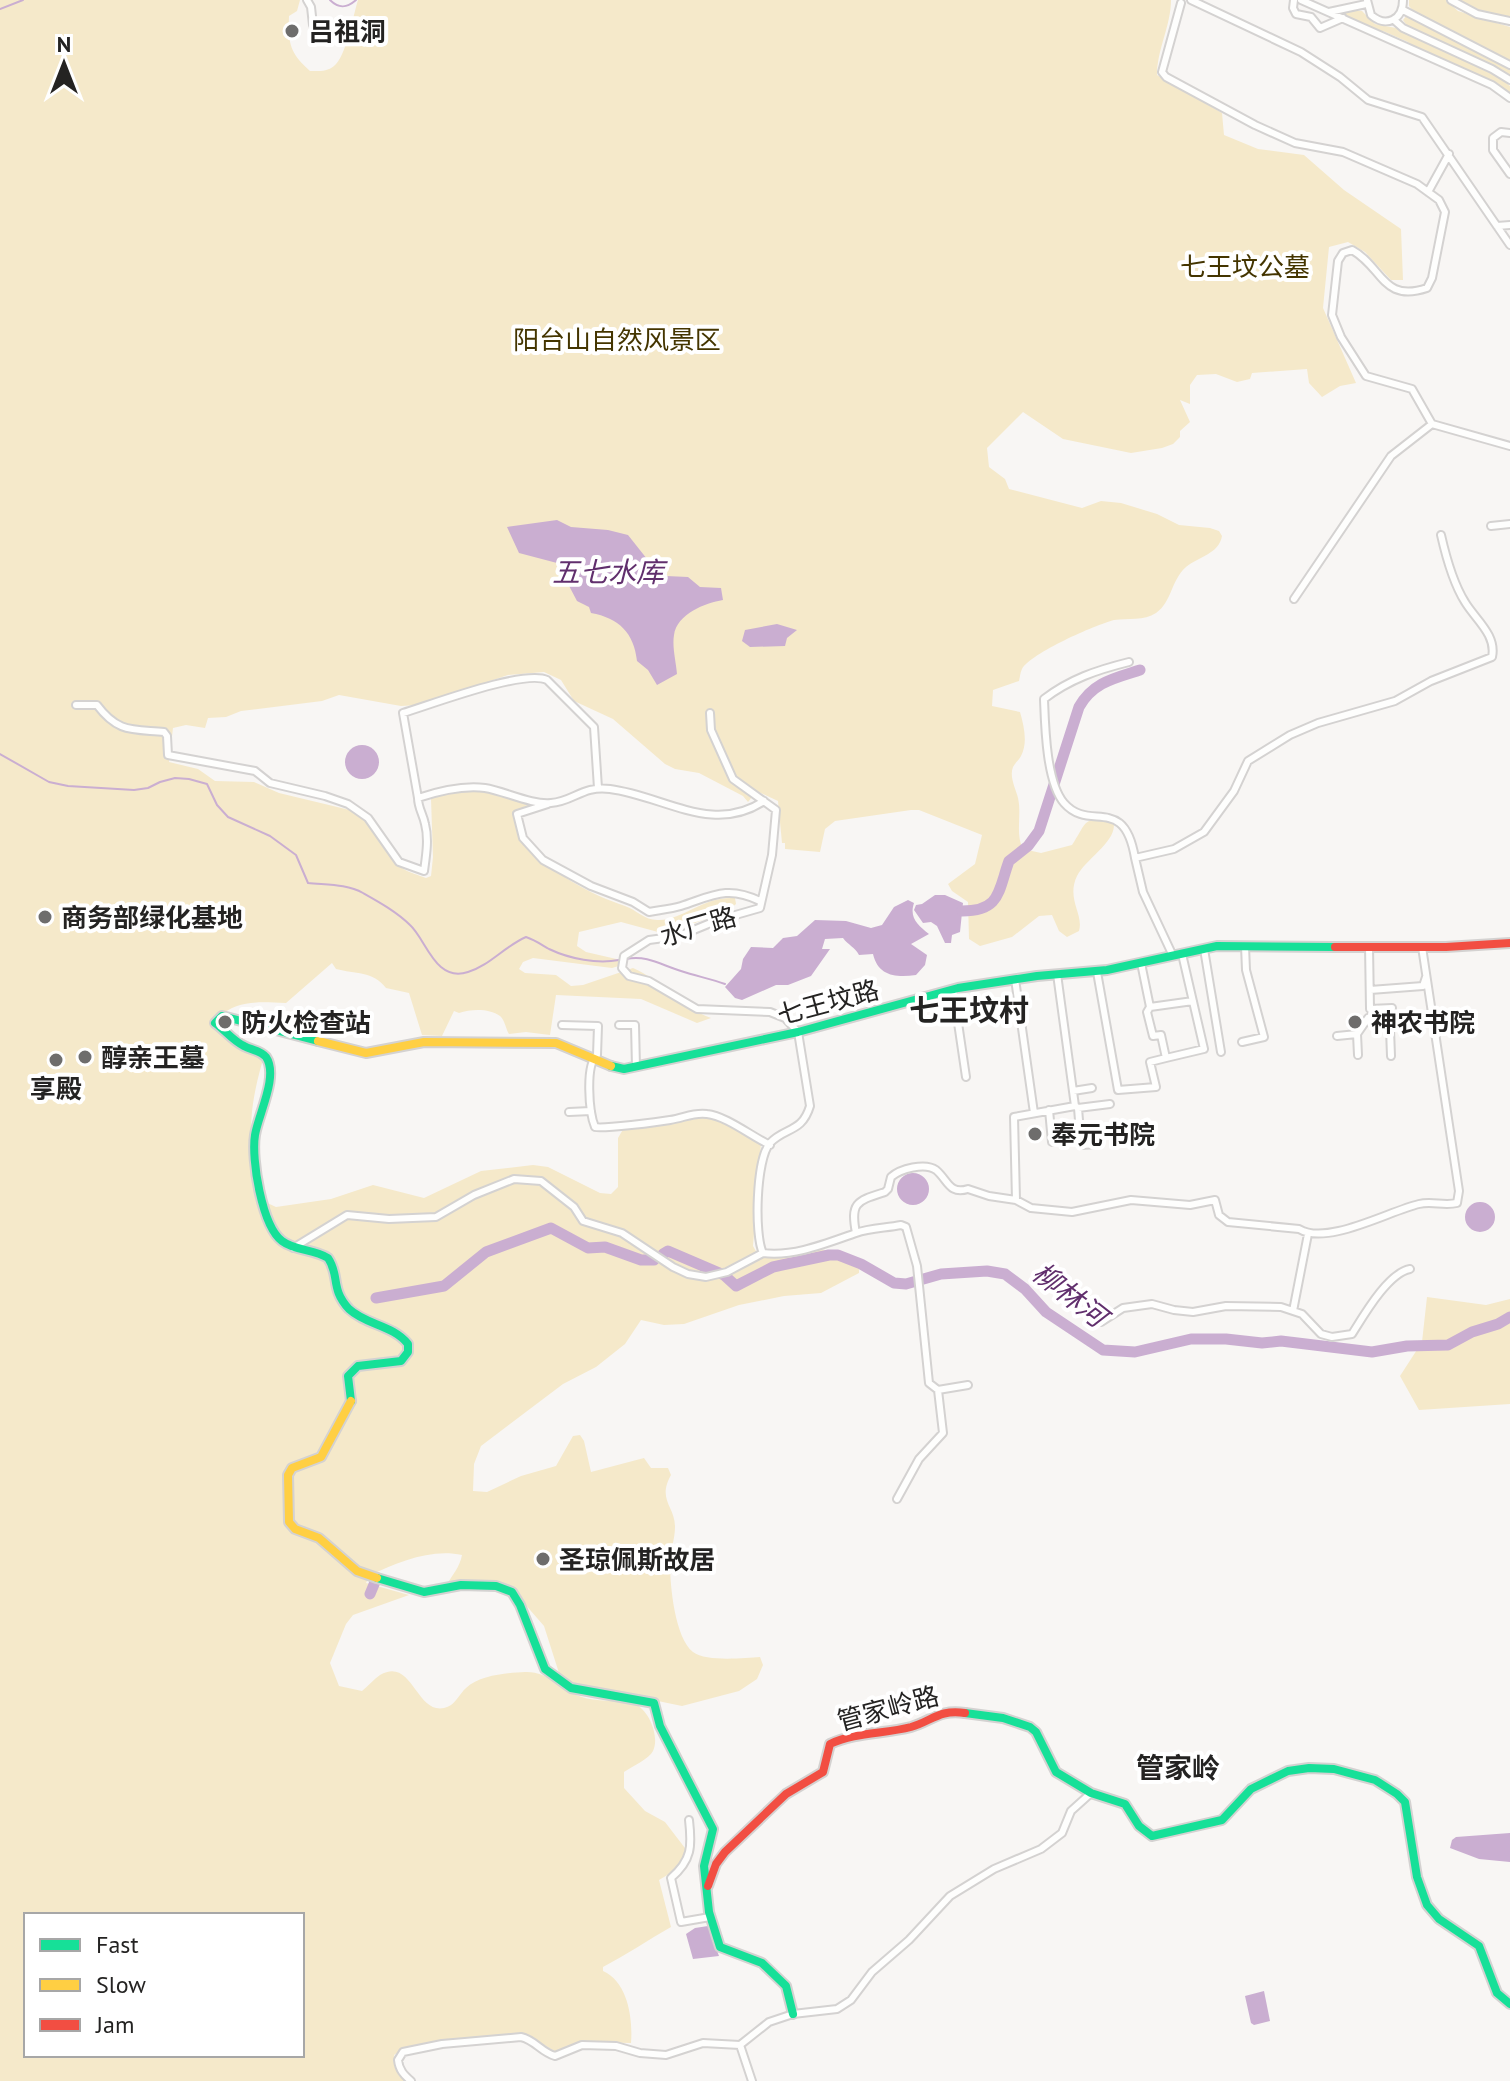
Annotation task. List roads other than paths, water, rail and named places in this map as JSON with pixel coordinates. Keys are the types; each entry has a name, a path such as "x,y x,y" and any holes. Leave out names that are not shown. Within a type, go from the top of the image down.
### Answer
{"street":[{"path":"307,0 313,25"},
{"path":"1432,424 1412,389 1366,376 1349,351 1332,315 1338,261 1343,253 1352,250 1362,255 1393,289 1403,292 1427,288 1432,278 1445,212 1439,200 1417,184 1343,152 1295,143 1255,125 1166,77 1162,72 1164,58 1180,2 1185,4 1191,0 1301,52 1368,100 1422,117 1510,245"},
{"path":"1294,0 1296,14 1311,17 1320,28 1343,18"},
{"path":"1301,0 1492,85 1510,98"},
{"path":"1329,12 1366,2 1367,10 1382,22 1394,20 1403,10 1403,0"},
{"path":"1451,0 1477,14 1510,21"},
{"path":"1403,10 1510,65"},
{"path":"1394,20 1403,28 1510,80"},
{"path":"1510,133 1501,132 1493,138 1493,150 1510,174"},
{"path":"1428,192 1449,154"},
{"path":"1497,226 1510,225"},
{"path":"1432,424 1510,446"},
{"path":"1294,599 1391,456 1432,424"},
{"path":"1491,526 1510,524"},
{"path":"1135,858 1174,849 1204,832 1234,791 1248,761 1290,735 1318,723 1395,701 1431,681 1492,657 1494,650 1487,631 1465,602 1441,535"},
{"path":"1097,972 1118,1090 1156,1087 1150,1062 1204,1049 1178,955 1143,892 1126,829 1116,819 1075,812 1062,802 1053,777 1044,699 1062,686 1092,672 1129,662"},
{"path":"76,705 97,705 117,726 136,731 164,732 168,755 255,771 270,783 348,804 368,818 399,862 424,871 427,847 425,824 418,808 403,713 470,690 518,678 547,680 594,727 598,788"},
{"path":"710,713 711,730 733,779 764,801 749,811 728,816 697,812 644,796 598,788 517,814 523,838 543,860 649,912 679,906 716,892 744,894 760,901"},
{"path":"418,798 445,789 483,787 551,803"},
{"name":"水厂路","path":"764,801 776,810 776,824 760,908 679,936 649,940 624,956 622,968 629,976 649,981 697,1009 770,1012 785,1018 798,1032"},
{"name":"七王坟路","path":"293,1248 279,1239 272,1229 264,1209 255,1155 254,1137 268,1081 267,1058 263,1053 241,1045 215,1023 222,1016 366,1053 424,1042 530,1041 556,1043 591,1059 624,1069 798,1032 953,989 1057,974 1097,972 1217,946 1422,947 1510,943"},
{"path":"1242,1042 1264,1037 1246,970 1245,946"},
{"path":"1358,1055 1357,1034 1368,1019 1370,1009 1369,946"},
{"path":"856,1233 852,1214 854,1208 860,1201 885,1192 891,1177 907,1169 930,1168 936,1170 949,1188 1016,1200 1031,1208 1072,1212 1131,1200 1190,1205 1215,1200 1219,1215 1228,1222 1299,1229 1308,1234 1339,1230 1422,1203 1457,1203 1459,1191 1422,947"},
{"path":"1204,949 1221,1052"},
{"path":"1141,963 1153,1036 1161,1035 1166,1058"},
{"path":"1057,974 1081,1145 1099,1144"},
{"path":"1370,990 1423,986 1426,977"},
{"path":"1015,979 1034,1113"},
{"path":"953,989 966,1077"},
{"path":"1150,1007 1193,1001"},
{"path":"1370,1009 1392,1008"},
{"path":"1368,1019 1390,1029 1391,1056"},
{"path":"562,1025 598,1026 597,1055 591,1059 591,1111 593,1124 599,1128 667,1121 694,1113 709,1114 719,1116 770,1145"},
{"path":"619,1025 635,1025 636,1067"},
{"path":"763,1253 758,1243 762,1160 770,1145 807,1117 810,1106 798,1032"},
{"path":"1337,1036 1357,1034"},
{"path":"1073,1091 1092,1088"},
{"path":"1016,1200 1014,1117 1110,1104"},
{"path":"1049,1110 1052,1142"},
{"path":"569,1112 591,1111"},
{"path":"293,1248 347,1215 389,1219 436,1217 474,1195 514,1179 531,1179 548,1186 574,1207 583,1221 622,1233 678,1270 698,1277 723,1273 763,1253 821,1247 856,1233 901,1225 906,1227 917,1266 929,1383 938,1390 943,1433 919,1459 897,1499"},
{"path":"1293,1311 1308,1234"},
{"path":"293,1248 326,1256 333,1265 338,1295 357,1315 404,1337 409,1347 401,1361 358,1366 348,1376 352,1397 349,1408 321,1457 292,1468 288,1475 289,1522 295,1529 319,1538 357,1571 388,1581 424,1592 461,1585 496,1586 512,1592 545,1669 571,1688 654,1703 660,1726 713,1829 704,1866 710,1917 720,1947 762,1963 786,1986 793,2014"},
{"path":"1101,1322 1123,1308 1152,1304 1193,1312 1226,1306 1281,1307 1302,1314 1321,1334 1332,1337 1352,1334 1394,1277 1410,1269"},
{"path":"938,1390 968,1385"},
{"name":"管家岭路","path":"707,1890 716,1864 725,1852 786,1794 823,1772 830,1744 843,1738 914,1726 942,1712 1003,1718 1030,1727 1043,1743 1056,1772 1091,1793 1125,1804 1143,1832 1157,1837 1222,1820 1228,1817 1253,1786 1293,1771 1321,1768 1382,1781 1405,1802 1421,1888 1429,1909 1447,1926 1476,1943 1494,1990 1510,2004"},
{"path":"411,2081 402,2073 398,2060 403,2052 425,2046 526,2038 555,2056 582,2045 609,2045 640,2053 666,2055 703,2043 740,2045 765,2024 793,2014 837,2009 851,2000 872,1972 909,1940 950,1896 994,1869 1041,1849 1062,1833 1071,1811 1091,1793"},
{"path":"689,1820 691,1839 687,1861 671,1878 681,1922 710,1917"},
{"path":"740,2045 752,2081"}],"water":[{"name":"五七水库","path":"557,520 571,527 628,535 651,564 666,576 688,577 700,587 721,588 723,600 686,615 676,628 673,644 677,674 657,685 648,670 637,661 632,642 623,628 610,619 591,613 589,607 577,601 557,563 519,553 507,527"},
{"path":"777,624 797,630 787,638 785,646 750,647 742,641 745,630"},
{"path":"362,745 374,750 379,762 374,774 362,779 350,774 345,762 350,750"},
{"path":"935,895 945,895 963,903 960,932 952,935 951,943 945,943 937,926 931,922 923,923 914,910 916,905"},
{"path":"908,900 914,903 916,921 929,934 911,944 927,955 925,965 916,975 889,974 879,967 873,954 859,955 843,938 825,939 822,949 830,949 811,976 788,985 776,985 742,1000 735,998 725,987 741,969 751,947 773,948 783,938 797,936 815,920 846,921 871,928 882,925 894,907"},
{"path":"913,1173 924,1178 929,1189 924,1200 913,1205 902,1200 897,1189 902,1178"},
{"path":"1480,1202 1491,1206 1495,1217 1491,1228 1480,1232 1469,1228 1465,1217 1469,1206"},
{"path":"1510,1833 1510,1862 1479,1859 1450,1848 1456,1837"},
{"path":"708,1926 719,1956 693,1959 686,1934 695,1928"},
{"path":"1264,1991 1270,2021 1254,2025 1245,1996"}],"waterway":[{"path":"0,9 23,0"},
{"path":"330,0 343,6 356,0"},
{"path":"962,911 975,910 991,903 1000,890 1009,861 1028,846 1039,831 1079,707 1098,686 1140,670"},
{"path":"0,754 49,782 68,786 134,790 175,778 207,784 217,805 228,817 270,836 296,855 308,883 350,888 388,908 416,931 439,966 447,971 457,974 476,969 526,937 557,953 575,958 619,960"},
{"path":"626,959 648,959 725,984"},
{"path":"376,1298 444,1286 486,1252 551,1228 588,1248 605,1247 641,1260 654,1260"},
{"name":"柳林河","path":"663,1254 668,1251 724,1275 736,1286 773,1267 829,1255 838,1255 861,1264 894,1283 906,1284 941,1274 987,1271 1005,1274 1025,1289 1046,1312 1103,1350 1135,1352 1191,1339 1226,1339 1262,1343 1281,1341 1372,1352 1407,1346 1448,1345 1510,1317"},
{"path":"370,1594 375,1582"}],"place":[{"name":"吕祖洞","path":"292,31"},
{"name":"商务部绿化基地","path":"45,917"},
{"name":"防火检查站","path":"225,1022"},
{"name":"神农书院","path":"1355,1022"},
{"name":"醇亲王墓","path":"85,1057"},
{"name":"享殿","path":"56,1060"},
{"name":"奉元书院","path":"1035,1134"},
{"name":"圣琼佩斯故居","path":"543,1559"}],"district":[{"name":"七王坟村","path":"969,1009"},
{"name":"管家岭","path":"1178,1767"}],"park label":[{"name":"七王坟公墓","path":"1245,266"},
{"name":"阳台山自然风景区","path":"617,339"}]}
